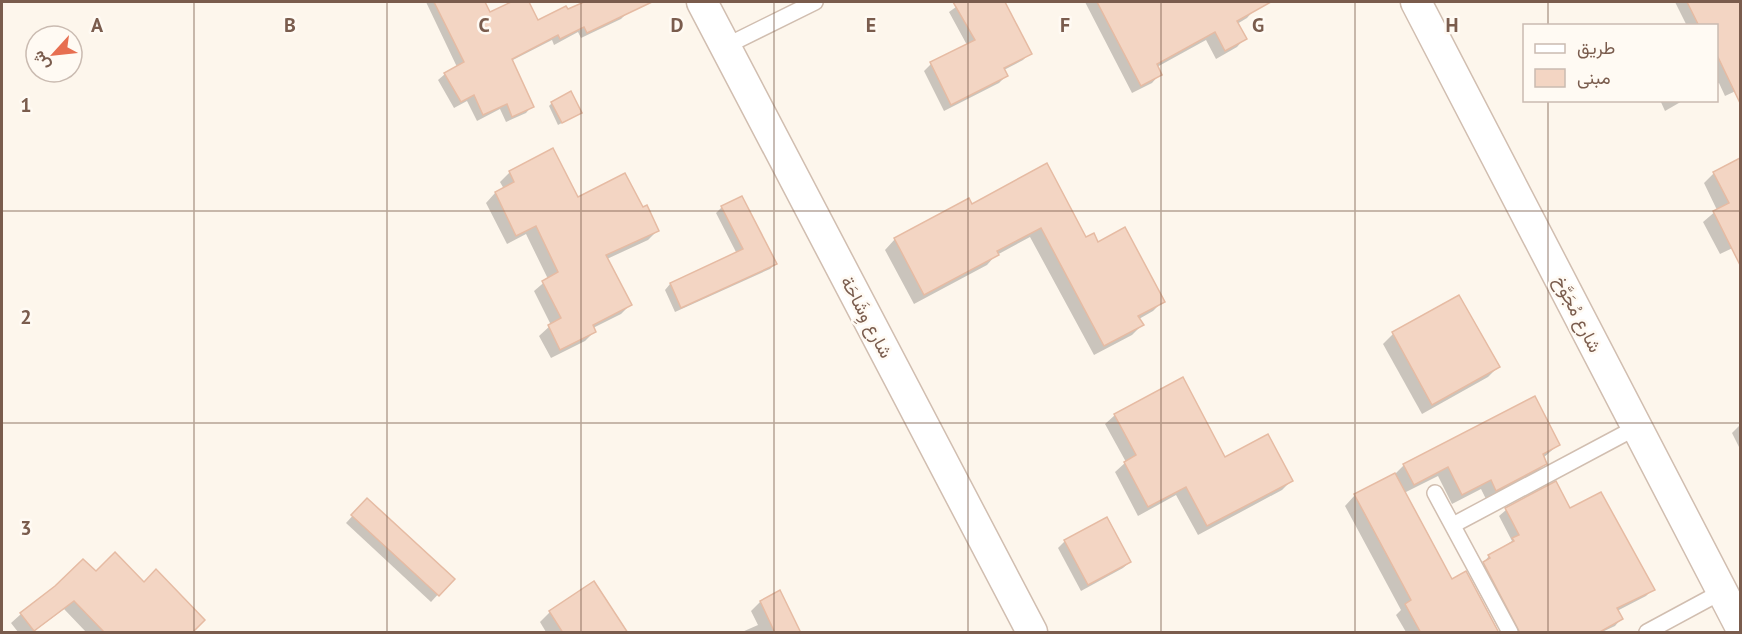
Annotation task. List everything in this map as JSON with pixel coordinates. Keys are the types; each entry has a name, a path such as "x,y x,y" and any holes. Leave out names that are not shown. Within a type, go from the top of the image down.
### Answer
{"street":[{"name":"شارع وِشَاحَة","path":"702,2 1032,633"},
{"name":"شارع مُجَوَّخ","path":"1416,2 1740,626"}],"lane":[{"path":"726,46 815,2"},
{"path":"1453,525 1637,427"},
{"path":"1435,493 1510,633"},
{"path":"1647,633 1723,591"}],"building":[{"path":"434,2 485,2 490,12 511,2 529,2 538,20 566,6 568,9 584,2 652,2 587,33 584,27 560,39 558,35 512,59 534,107 512,117 507,104 483,115 474,95 461,102 444,73 464,62"},
{"path":"953,2 1005,2 1032,54 1004,68 1008,76 951,105 930,62 975,40"},
{"path":"1097,2 1271,2 1237,21 1247,39 1225,51 1215,32 1157,64 1162,75 1141,86"},
{"path":"1687,2 1740,2 1740,103 1718,57 1718,24 1698,24"},
{"path":"571,91 582,113 562,123 551,102"},
{"path":"553,148 578,197 625,173 643,207 647,205 659,231 606,255 632,305 593,325 596,332 560,350 548,325 561,318 542,281 558,272 536,226 516,236 495,192 514,182 509,171"},
{"path":"1740,158 1740,265 1713,211 1729,203 1713,172"},
{"path":"1047,163 1086,237 1094,233 1098,242 1125,227 1165,302 1138,316 1144,325 1104,346 1041,228 997,251 999,255 924,295 894,238 969,198 972,204"},
{"path":"742,196 777,264 681,308 670,283 743,249 721,206"},
{"path":"1459,295 1500,367 1432,405 1392,332"},
{"path":"1183,377 1225,457 1268,434 1293,481 1207,526 1186,487 1148,507 1124,462 1136,455 1114,414"},
{"path":"1535,396 1560,445 1543,454 1547,464 1496,491 1491,480 1462,495 1448,467 1414,485 1403,464"},
{"path":"1395,473 1452,579 1466,571 1499,633 1421,633 1405,604 1411,600 1354,494"},
{"path":"1556,481 1570,508 1601,492 1655,590 1617,608 1623,619 1598,633 1520,633 1483,562 1490,558 1488,555 1514,541 1512,538 1519,535 1505,508"},
{"path":"367,498 455,579 439,596 351,515"},
{"path":"1107,517 1131,562 1088,585 1064,540"},
{"path":"115,552 144,582 156,569 205,620 192,633 105,633 74,601 34,631 20,613 55,586 83,559 96,571"},
{"path":"594,581 628,633 563,633 549,611"},
{"path":"780,590 801,633 775,633 760,601"}]}
